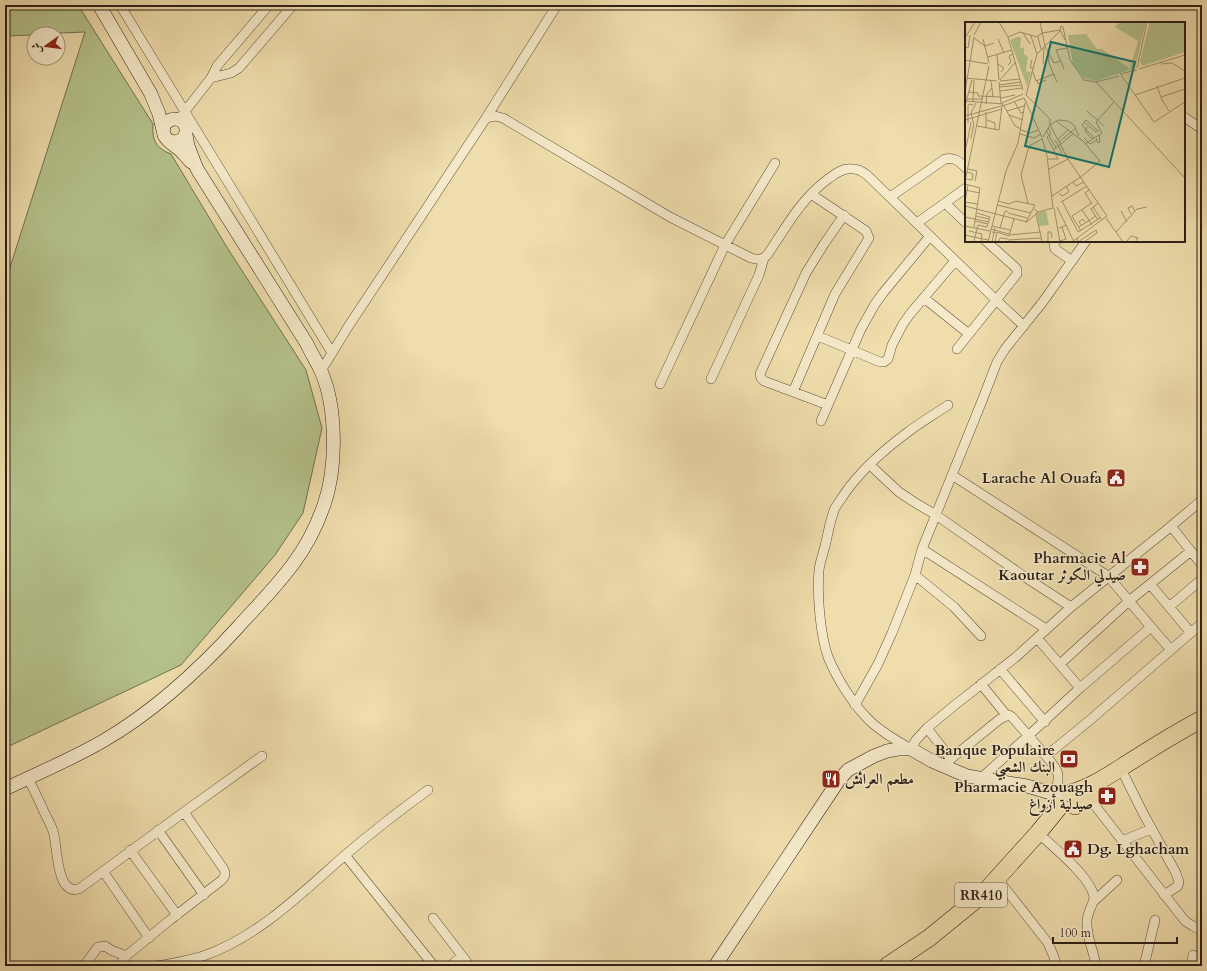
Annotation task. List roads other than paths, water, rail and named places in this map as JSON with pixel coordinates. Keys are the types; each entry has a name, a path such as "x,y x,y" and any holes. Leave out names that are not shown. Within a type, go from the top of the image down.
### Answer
{"highway":[{"path":"1064,799 1090,787 1202,719"},
{"name":"RR410","path":"887,966 929,938 983,894 1038,833 1064,799 1090,798 1124,775 1202,728"}],"main road":[{"path":"5,789 104,740 149,710 175,690 228,638 271,592 294,563 318,520 330,483 332,464 332,418 330,402 321,371 307,344 197,169 181,151 165,137 159,114 151,94 99,5"},
{"path":"151,94 166,112 179,117 186,126 188,146 197,169"},
{"path":"163,130 166,123 179,117"},
{"path":"170,142 178,142 186,135"},
{"path":"715,966 823,803 845,773 857,764 887,751 911,749 946,763 967,776 1027,786 1064,799"}],"street":[{"path":"120,5 179,117 332,353"},
{"path":"179,117 211,78 217,66 269,5"},
{"path":"211,78 231,73 239,68 293,5"},
{"path":"321,371 348,327 486,118 557,5"},
{"path":"486,118 495,116 503,118 670,217 754,259 764,258"},
{"path":"1185,118 1202,129"},
{"path":"890,197 945,159 956,159 965,167"},
{"path":"660,384 725,245 775,163"},
{"path":"711,380 759,275 764,258 796,212 811,194 837,172 850,168 867,174 955,261 1024,326"},
{"path":"917,223 965,189"},
{"path":"793,392 835,294 869,238 866,231 811,194"},
{"path":"945,203 965,221"},
{"path":"828,405 763,380 760,376 760,371 806,273 844,215"},
{"path":"821,421 874,304 930,236"},
{"path":"957,349 1017,274 1017,270 987,242"},
{"path":"1055,242 1054,244 1055,249 1072,261"},
{"path":"855,705 878,664 889,639 915,575 922,549 997,362 1005,349 1042,303 1085,242"},
{"path":"818,336 880,362 886,360 903,324 955,261"},
{"path":"924,298 969,334"},
{"path":"948,405 909,431 887,448 861,473 845,493 835,508 819,568 818,592 824,640 828,656 844,688 855,705 871,721 882,731 911,749 916,740 927,728 1016,657 1108,576 1200,505"},
{"path":"870,465 899,492 936,515 1071,607"},
{"path":"952,475 1108,576 1170,650"},
{"path":"1171,526 1202,565"},
{"path":"922,549 1046,629"},
{"path":"1060,664 1129,601 1192,551"},
{"path":"915,575 954,607 981,636"},
{"path":"1169,607 1202,579"},
{"path":"1150,584 1191,633"},
{"path":"1046,756 1202,624"},
{"path":"980,779 1045,722 1080,688 1151,627"},
{"path":"1037,638 1080,688"},
{"path":"1000,670 1045,722"},
{"path":"981,684 1006,716"},
{"path":"927,728 946,763 1000,719 1009,715 1055,767 1058,772 1058,778 1064,799"},
{"path":"28,778 53,831 61,877 70,889 74,890 79,889 130,850 262,756"},
{"path":"1124,775 1179,880 1178,886 1164,895"},
{"path":"156,966 182,962 206,955 227,946 260,926 299,896 390,818 428,790"},
{"path":"1090,798 1185,921 1202,931"},
{"path":"119,966 126,956 226,876 226,872 184,812"},
{"path":"1122,840 1151,829"},
{"path":"158,830 204,895"},
{"path":"1038,833 1085,879 1092,894 1093,902"},
{"path":"130,850 177,915"},
{"path":"345,855 434,966"},
{"path":"103,871 149,938"},
{"path":"997,878 1048,943 1056,966"},
{"path":"1096,966 1089,942 1087,920 1088,912 1093,902 1117,880"},
{"path":"434,918 470,966"},
{"path":"1144,966 1155,920"},
{"path":"84,966 98,947 101,946 105,946 126,956"},
{"path":"1191,966 1193,955"},
{"path":"450,966 462,956"}],"place":[{"name":"Larache Al Ouafa","path":"1116,478"},
{"name":"Pharmacie Al Kaoutar صيدلي الكوثر","path":"1140,567"},
{"name":"Banque Populaire البنك الشعبي","path":"1069,759"},
{"name":"مطعم العرائش","path":"831,779"},
{"name":"Pharmacie Azouagh صيدلية أزواغ","path":"1107,796"},
{"name":"Dg. Lghacham","path":"1073,849"}]}
